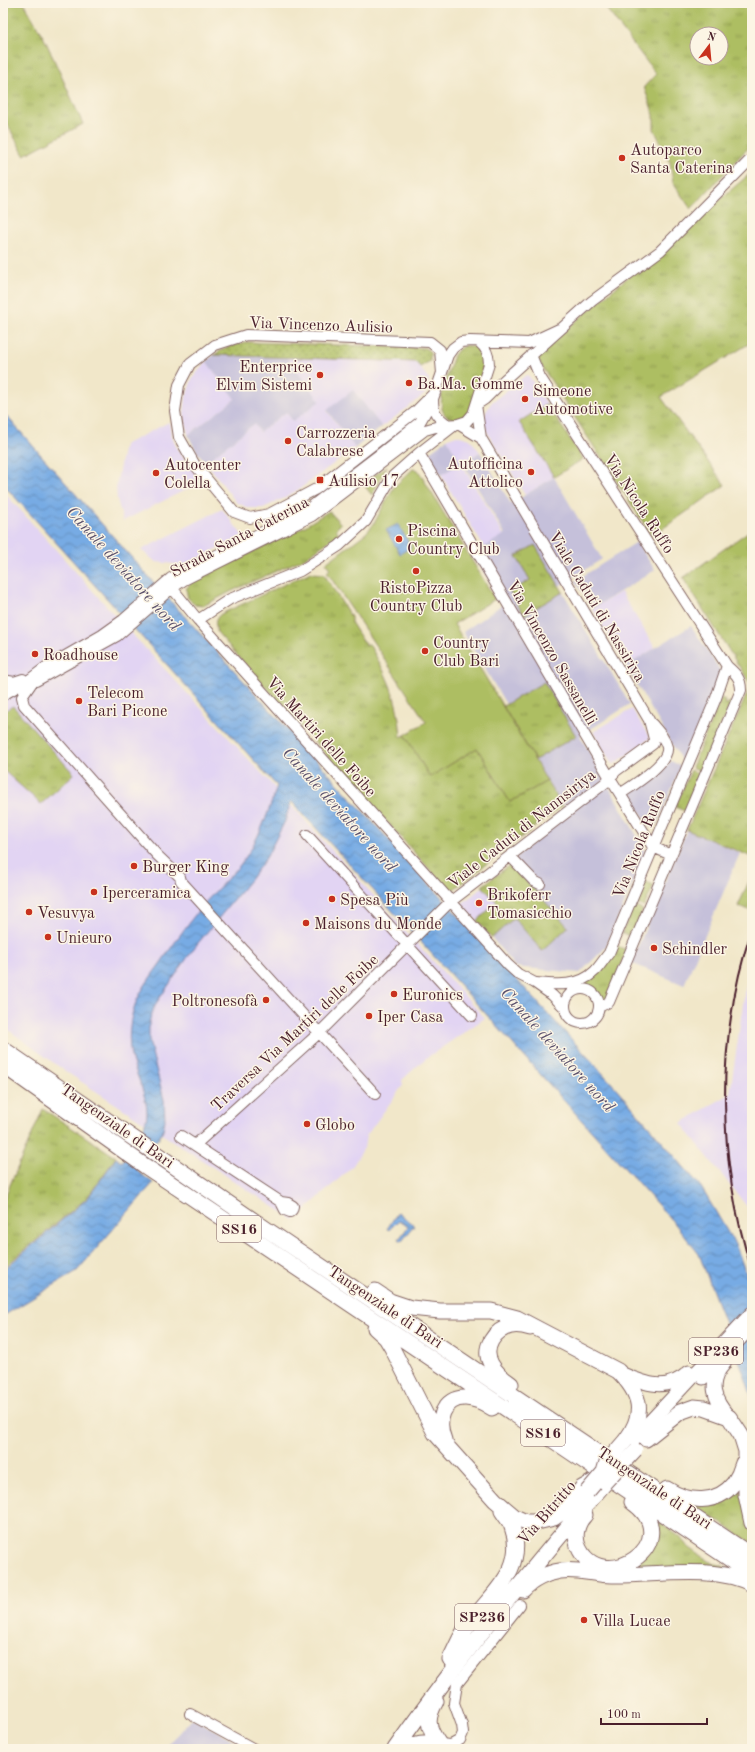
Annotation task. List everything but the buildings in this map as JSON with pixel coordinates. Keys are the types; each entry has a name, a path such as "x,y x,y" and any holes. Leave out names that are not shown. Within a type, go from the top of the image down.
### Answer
{"highway":[{"name":"Tangenziale di Bari","path":"3,1049 152,1152 752,1556"},
{"name":"Tangenziale di Bari","path":"3,1064 124,1152 563,1447 605,1479 752,1574"},
{"path":"266,1229 300,1243 390,1300 411,1308 427,1310 491,1311 523,1320 537,1330 618,1371 635,1392 638,1404 638,1418 634,1443"},
{"path":"334,1292 354,1314 386,1338 435,1433 495,1500 515,1517 526,1522 537,1522 554,1518 566,1509 582,1488 605,1479"},
{"path":"537,1330 513,1325 503,1328 495,1335 490,1343 488,1352 490,1363 496,1372 505,1380 589,1437 601,1454"},
{"path":"447,1446 440,1431 442,1415 451,1402 464,1398 485,1403 540,1440 563,1447"},
{"path":"605,1479 621,1494 643,1510 648,1517 651,1528 648,1542 640,1556 628,1564 614,1567 591,1563 583,1555 578,1545 576,1536 577,1527 581,1519 597,1500 605,1479 608,1462 680,1412 694,1407 704,1408 729,1417 741,1435 746,1451 746,1496 752,1523"},
{"path":"632,1475 653,1480 676,1495 688,1499 708,1499 727,1490 734,1482 745,1461"},
{"name":"Via Bitritto","path":"385,1749 539,1547 605,1479"},
{"name":"Via Bitritto","path":"395,1749 452,1663 466,1653 590,1494"},
{"path":"439,1744 431,1733 428,1716 446,1684 452,1663 467,1627 504,1581 515,1559 516,1546 512,1526 495,1500"},
{"path":"466,1653 482,1641 525,1588 536,1580 560,1571 578,1570 613,1575 700,1573 732,1578 752,1584"},
{"path":"403,1749 416,1743 427,1741 439,1744"}],"main road":[{"path":"618,1371 653,1385 669,1384 680,1380 752,1305"},
{"name":"SP236","path":"685,1391 752,1313"},
{"name":"SP236","path":"634,1443 752,1326"},
{"path":"729,1417 720,1406 715,1396 715,1378 719,1369 752,1334"}],"street":[{"name":"Strada Santa Caterina","path":"476,404 485,399 559,329 592,301 660,251 752,158"},
{"name":"Strada Santa Caterina","path":"167,589 171,578 308,509 420,422 434,395 448,355 453,348 461,342 529,343 559,329"},
{"name":"Via Vincenzo Aulisio","path":"434,395 415,412 316,489 269,514 250,518 234,512 195,465 179,437 175,411 179,385 190,364 214,345 246,335 430,342 440,350 442,373"},
{"name":"Strada Santa Caterina","path":"3,695 38,675 46,667 126,623 167,589 312,516 425,430 467,421 473,414 489,364 489,355 485,347 478,342"},
{"name":"Via Nicola Ruffo","path":"531,355 540,377 727,666 738,677 741,683 741,690 609,1002 599,1008"},
{"path":"504,380 524,370 532,372 540,377"},
{"path":"434,395 433,409 438,418 481,438"},
{"path":"476,404 481,438"},
{"name":"Strada Santa Caterina","path":"198,620 230,599 300,570 339,546 357,531 366,521 392,477 454,425"},
{"name":"Viale Caduti di Nassiriya","path":"481,438 649,720 654,739 652,744 616,771 610,778"},
{"name":"Via Vincenzo Sassanelli","path":"419,453 610,778 653,847"},
{"name":"Via Martiri delle Foibe","path":"167,589 198,620 508,965 518,974 535,983 552,995 564,1008"},
{"name":"Strada Santa Caterina","path":"3,701 117,636 126,623"},
{"name":"Via Nicola Ruffo","path":"575,985 595,972 616,939 716,698 727,666"},
{"path":"3,680 14,682 27,678 46,667"},
{"path":"31,684 23,694 22,697 24,705 161,859 180,877 181,881 216,920 375,1094"},
{"path":"620,794 656,768 665,758 667,747 662,735 649,720"},
{"name":"Viale Caduti di Nannsiriya","path":"450,902 610,778"},
{"path":"308,835 410,942 472,1016"},
{"path":"653,847 671,855"},
{"path":"510,856 534,881 540,884"},
{"path":"410,942 450,902"},
{"path":"616,939 633,946"},
{"name":"Traversa Via Martiri delle Foibe","path":"195,1145 319,1033 410,942"},
{"path":"535,983 575,985 592,992 596,997 599,1008 595,1017 585,1023 573,1021 566,1013 564,1008 567,997 575,985"},
{"path":"181,1136 281,1202"},
{"path":"439,1744 451,1745 460,1740 463,1733 462,1725 454,1703 457,1684 520,1605"},
{"path":"190,1714 254,1749"}],"shaded area":[{"path":"214,355 286,357 320,401 293,421 286,412 260,432 254,424 206,462 197,452 188,435 235,399 206,361"},
{"path":"286,357 415,362 429,379 428,386 425,394 382,427 353,391 327,411 355,448 285,498 263,508 248,508 236,502 206,462 254,424 260,432 286,412 293,421 319,401"},
{"name":"Autocenter Colella","path":"206,361 235,399 188,435 184,413 186,397 192,379"},
{"path":"526,375 529,376 547,404 519,422 554,477 525,495 486,430 484,421 486,412 491,403"},
{"path":"353,390 382,427 355,448 327,410"},
{"name":"Autocenter Colella","path":"169,422 171,433 177,449 201,482 123,521 117,499 116,486 124,445"},
{"path":"453,436 460,436 470,439 480,452 461,463 447,439"},
{"path":"447,439 461,463 441,475 428,453"},
{"path":"480,452 511,504 554,477 602,559 559,586 630,704 580,736 646,852 606,947 580,973 515,967 492,938 510,862 570,813 565,804 562,806 535,760 538,758 463,632 503,604 473,554 505,534 463,463"},
{"path":"461,463 505,537 485,549 441,475"},
{"path":"3,491 119,620 291,805 485,1018 425,1059 402,1080 403,1085 366,1136 364,1148 352,1167 294,1220 65,1071 3,1026"},
{"path":"222,509 243,536 184,565 156,562 141,550"},
{"path":"637,542 655,570 592,609 575,581"},
{"path":"621,592 655,648 626,666 592,609"},
{"path":"691,626 722,673 683,763 626,666"},
{"path":"632,709 650,738 613,765 593,732"},
{"path":"671,761 681,766 657,824 652,827 649,826 629,794 666,767"},
{"path":"687,830 740,853 684,985 631,963"},
{"name":"Brikoferr Tomasicchio","path":"483,887 497,902 477,921 461,904"},
{"path":"752,960 752,1213 681,1123 730,1094 745,991"},
{"path":"192,1718 250,1749 164,1749"}],"green space":[{"path":"3,3 24,3 46,42 83,124 24,155 3,116"},
{"path":"602,3 752,3 752,146 745,151 691,209 673,183 670,162 654,129 654,115 644,87 656,74"},
{"path":"752,172 752,342 661,397 725,485 652,536 535,356"},
{"path":"246,342 425,348 430,352 430,361 420,367 415,362 214,355 225,348"},
{"path":"464,346 478,348 485,360 470,410 462,418 455,419 447,416 442,410 442,392 454,355"},
{"path":"547,404 583,459 554,477 519,422"},
{"path":"387,466 372,495 363,484"},
{"name":"Country Club Bari","path":"413,469 418,470 495,599 454,624 547,781 510,802 477,748 430,777 405,735 426,722 327,572 330,569 326,563 366,533 373,525 394,487"},
{"path":"329,511 341,524 336,529 339,534 305,558 232,591 203,606 195,605 188,598 186,589 192,582 305,526"},
{"path":"752,529 752,857 687,830 751,685 683,578"},
{"path":"535,545 563,592 524,615 510,592 530,580 516,556"},
{"path":"311,572 324,574 351,617 351,622 366,646 369,644 382,667 395,699 401,737 405,735 430,777 477,748 510,802 547,781 562,806 450,892 217,632 216,622 217,618 221,614"},
{"path":"544,682 576,736 535,760 503,706"},
{"path":"721,698 725,700 724,703 731,703 701,771 692,767"},
{"path":"13,706 74,774 41,804 3,770 3,712"},
{"path":"691,770 700,774 685,811 675,807"},
{"path":"511,864 568,927 542,951 514,918 492,938 477,921 497,902 482,886"},
{"path":"752,875 752,911 738,906"},
{"path":"644,881 654,885 644,907 635,903"},
{"path":"633,906 643,910 632,937 622,933"},
{"path":"617,946 627,950 606,1000 602,1000 595,990 583,984"},
{"path":"43,1109 116,1157 87,1198 3,1268 3,1201"},
{"path":"739,1485 752,1533 752,1542 748,1541 692,1504"},
{"path":"654,1519 680,1537 687,1546 708,1561 723,1566 736,1574 628,1568"}],"water":[{"name":"Canale deviatore nord","path":"3,412 154,583 616,1088 701,1187 736,1246 752,1290 752,1399 699,1254 676,1225 421,942 291,801 285,821 266,858 250,880 194,948 155,1005 149,1022 149,1041 164,1100 165,1120 162,1134 154,1143 137,1171 153,1183 77,1271 3,1316 3,1270 88,1198 116,1158 122,1162 142,1131 147,1113 145,1097 131,1056 130,1044 130,1024 135,1005 147,982 187,926 203,905 240,865 252,847 262,827 277,786 3,484"},
{"name":"Piscina Country Club","path":"398,524 411,547 400,554 386,530"},
{"path":"398,1212 414,1226 402,1241 399,1239 408,1227 399,1220 389,1230 387,1229"}],"railway":[{"path":"752,929 740,971 731,1014 725,1100 727,1143 732,1186 740,1229 752,1271"}],"place":[{"name":"Autoparco Santa Caterina","path":"622,158"},
{"name":"Enterprice Elvim Sistemi","path":"320,375"},
{"name":"Ba.Ma. Gomme","path":"409,383"},
{"name":"Simeone Automotive","path":"525,399"},
{"name":"Carrozzeria Calabrese","path":"288,441"},
{"name":"Autofficina Attolico","path":"531,472"},
{"name":"Autocenter Colella","path":"156,473"},
{"name":"Aulisio 17","path":"320,480"},
{"name":"Piscina Country Club","path":"399,539"},
{"name":"RistoPizza Country Club","path":"416,571"},
{"name":"Country Club Bari","path":"425,651"},
{"name":"Roadhouse","path":"35,654"},
{"name":"Telecom Bari Picone","path":"79,701"},
{"name":"Burger King","path":"134,866"},
{"name":"Iperceramica","path":"94,892"},
{"name":"Spesa Più","path":"332,899"},
{"name":"Brikoferr Tomasicchio","path":"479,903"},
{"name":"Vesuvya","path":"29,912"},
{"name":"Maisons du Monde","path":"306,923"},
{"name":"Unieuro","path":"48,937"},
{"name":"Schindler","path":"654,948"},
{"name":"Euronics","path":"394,994"},
{"name":"Poltronesofà","path":"266,1000"},
{"name":"Iper Casa","path":"369,1016"},
{"name":"Globo","path":"307,1124"},
{"name":"Villa Lucae","path":"584,1620"}]}
